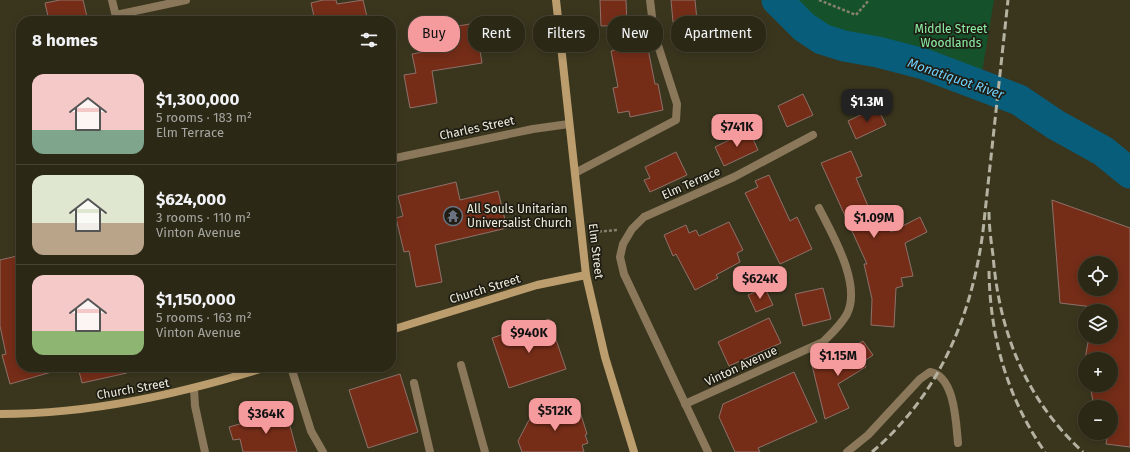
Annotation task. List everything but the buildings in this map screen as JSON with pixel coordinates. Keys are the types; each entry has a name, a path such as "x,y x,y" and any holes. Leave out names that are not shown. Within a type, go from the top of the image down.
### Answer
{"main road":[{"name":"Elm Street","path":"556,0 586,275 605,357 634,452"},
{"name":"Church Street","path":"396,328 537,285 586,275"},
{"name":"Church Street","path":"0,414 96,408 141,401 194,389 250,372"}],"street":[{"path":"112,0 116,16"},
{"path":"124,16 186,0"},
{"path":"575,174 676,120 677,104 654,34 650,0"},
{"name":"Charles Street","path":"396,158 533,129 569,124"},
{"name":"Elm Terrace","path":"627,237 638,222 651,214 734,177 814,135"},
{"name":"Vinton Avenue","path":"685,404 823,342 838,328 843,321 851,298 846,270 836,243 819,208"},
{"name":"Elm Street","path":"627,237 620,257 624,274 708,452"},
{"path":"461,365 485,452"},
{"path":"293,372 311,431 322,452"},
{"path":"847,452 868,435 920,379 930,372 943,378 947,386 956,416 958,443"},
{"path":"414,383 430,452"},
{"path":"194,389 195,406 205,452"}],"path":[{"path":"819,0 856,15 869,0"},
{"path":"581,233 632,229"}],"green space":[{"name":"Middle Street Woodlands","path":"778,0 994,0 980,85 924,64 878,52 844,46 804,27"}],"waterway":[{"name":"Monatiquot River","path":"777,0 804,27 822,39 844,46 878,52 924,64 1019,100 1056,125 1103,151 1130,173"}],"railway":[{"path":"872,452 896,430 934,379 961,323 978,263 983,231 1008,0"},
{"path":"989,212 990,234 1001,310 1018,362 1045,410 1083,452"},
{"path":"989,271 993,319 1003,366 1020,410 1045,452"}],"place":[{"name":"All Souls Unitarian Universalist Church","path":"453,216"}]}
